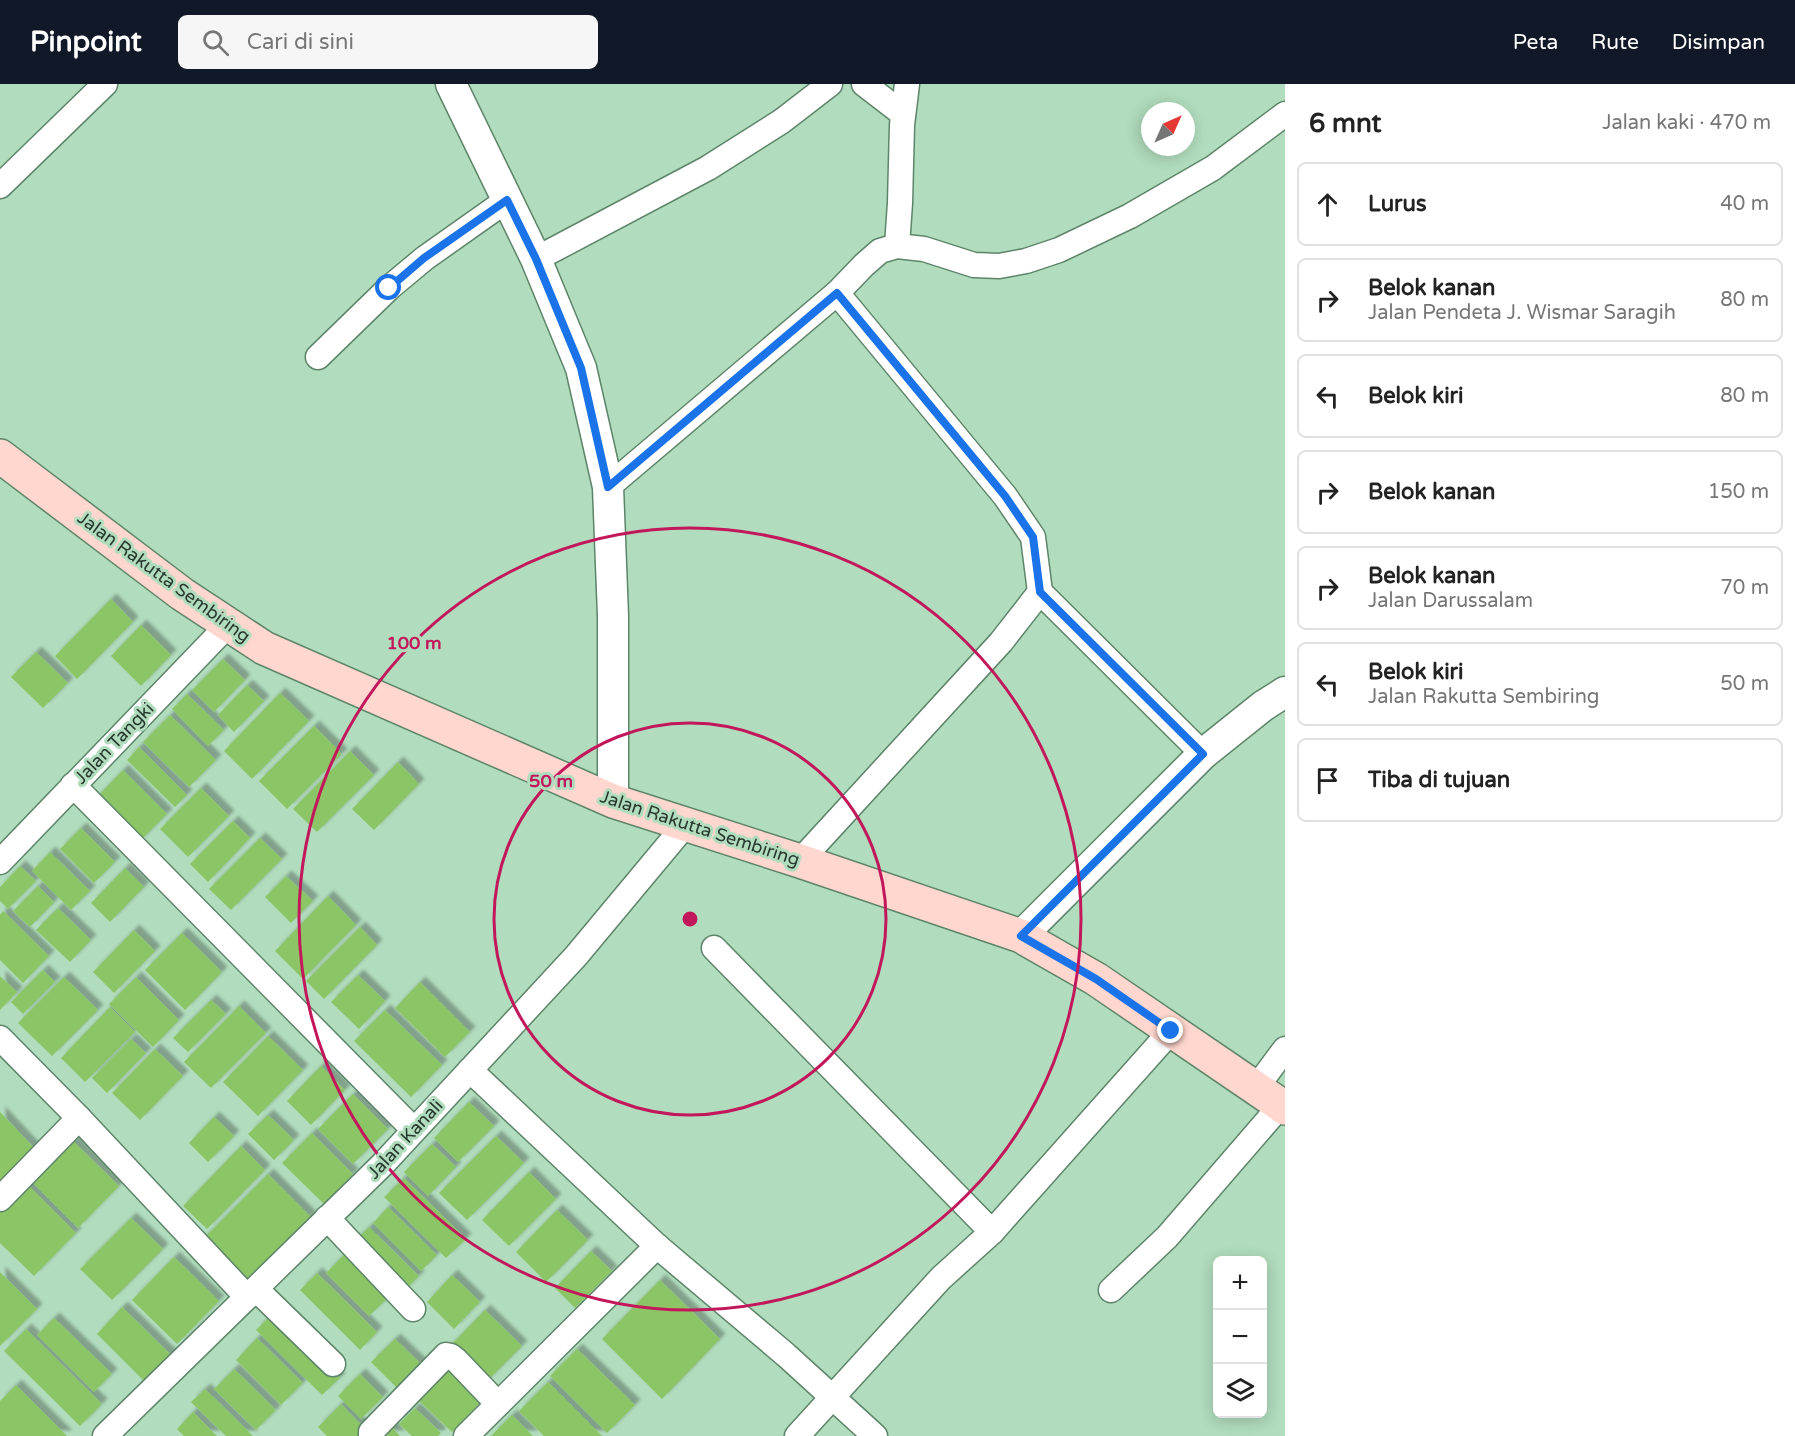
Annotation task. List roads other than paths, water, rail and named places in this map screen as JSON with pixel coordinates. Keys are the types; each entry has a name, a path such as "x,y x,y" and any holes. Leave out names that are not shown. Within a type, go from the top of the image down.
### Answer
{"main road":[{"name":"Jalan Rakutta Sembiring","path":"0,456 182,594 264,648 613,801 1021,936 1096,979 1274,1100"}],"street":[{"path":"0,186 105,84"},
{"path":"452,84 536,259 581,368 608,487 613,616 613,801"},
{"path":"536,259 708,168 782,121 830,84"},
{"path":"864,84 903,114"},
{"path":"897,246 903,114 907,84"},
{"path":"608,487 837,293 864,264 880,251 897,246 924,249 974,265 999,266 1026,261 1059,250 1130,216 1213,168 1285,114"},
{"path":"318,357 389,288 424,258 507,200"},
{"path":"837,293 1005,496 1033,537 1040,592 1203,754"},
{"path":"800,861 1001,642 1040,592"},
{"name":"Jalan Tangki","path":"0,862 228,625"},
{"path":"1021,936 1203,754 1263,706 1285,692"},
{"path":"73,785 414,1130"},
{"name":"Jalan Kanali","path":"105,1436 383,1164 576,956 686,824"},
{"path":"714,948 992,1232"},
{"path":"797,1436 941,1278 992,1232 1171,1031"},
{"path":"0,1038 252,1293 333,1364"},
{"path":"1111,1290 1167,1237 1274,1100 1285,1049"},
{"path":"470,1070 657,1246 786,1355 875,1436"},
{"path":"0,1199 79,1118"},
{"path":"327,1218 413,1309"},
{"path":"466,1436 657,1246"},
{"path":"371,1436 371,1432 446,1355 456,1360 498,1404"}]}
